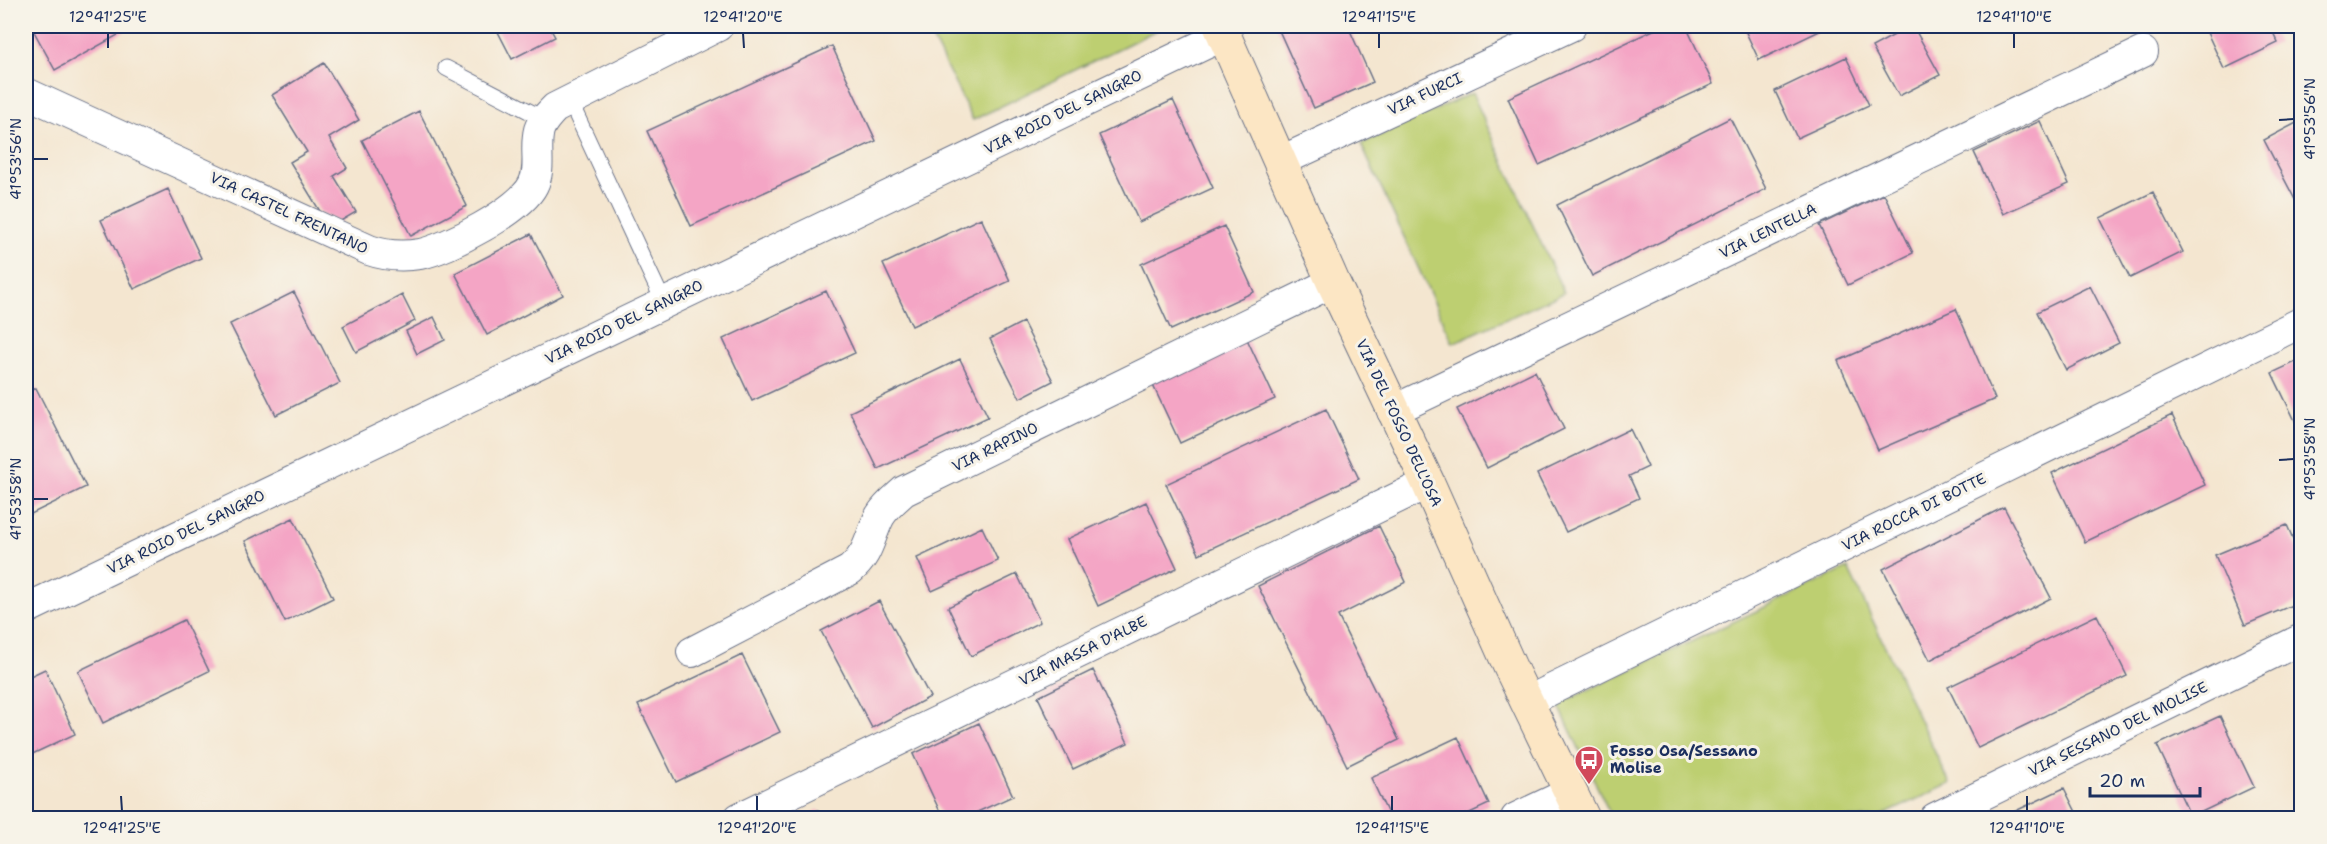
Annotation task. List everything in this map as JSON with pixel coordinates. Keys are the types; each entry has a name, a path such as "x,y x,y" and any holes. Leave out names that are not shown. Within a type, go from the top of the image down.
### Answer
{"street":[{"path":"544,119 569,99 718,26"},
{"name":"VIA FURCI","path":"1279,162 1571,26"},
{"name":"VIA DEL FOSSO DELL'OSA","path":"1222,30 1392,411 1428,483 1526,702 1577,805"},
{"name":"VIA ROIO DEL SANGRO","path":"26,609 664,303 1222,30"},
{"name":"VIA LENTELLA","path":"1392,411 2143,52"},
{"name":"VIA CASTEL FRENTANO","path":"26,93 369,250 395,256 437,249 517,204 533,186 536,177 539,130 544,119"},
{"name":"VIA RAPINO","path":"692,652 850,570 866,553 880,516 886,507 904,491 1334,282"},
{"name":"VIA ROCCA DI BOTTE","path":"1526,702 2301,322"},
{"name":"VIA MASSA D'ALBE","path":"739,819 1428,483"},
{"name":"VIA SESSANO DEL MOLISE","path":"1935,819 2301,639"},
{"path":"1516,819 1577,805"}],"lane":[{"path":"446,68 544,119"},
{"path":"569,99 664,303"}],"green space":[{"path":"926,26 1165,26 973,120"},
{"path":"1472,93 1564,293 1453,343 1361,144"},
{"path":"1848,568 1950,784 1877,818 1612,818 1558,704"}],"building":[{"path":"31,26 125,26 127,30 55,70"},
{"path":"495,26 549,26 555,37 512,59"},
{"path":"1277,26 1348,26 1373,82 1314,108"},
{"path":"1662,26 1686,26 1713,84 1539,165 1508,98"},
{"path":"1743,26 1830,26 1759,60"},
{"path":"1911,26 1940,75 1899,96 1872,47"},
{"path":"2204,26 2270,26 2278,43 2224,69"},
{"path":"832,46 876,141 691,226 647,131"},
{"path":"1846,57 1869,105 1797,138 1775,91"},
{"path":"324,63 359,120 329,138 347,168 334,176 356,212 339,222 321,213 290,162 307,152 272,95"},
{"path":"1173,100 1213,188 1139,222 1099,135"},
{"path":"419,111 467,206 411,236 362,140"},
{"path":"1730,118 1766,189 1592,276 1557,205"},
{"path":"2302,120 2302,213 2264,140"},
{"path":"2040,121 2069,184 2003,214 1974,152"},
{"path":"168,189 201,258 134,289 101,220"},
{"path":"2153,192 2183,252 2130,278 2100,218"},
{"path":"1884,194 1913,253 1848,285 1819,225"},
{"path":"981,218 1010,281 912,326 883,264"},
{"path":"1224,226 1254,292 1171,330 1141,264"},
{"path":"531,234 563,295 487,335 455,273"},
{"path":"2090,286 2119,343 2066,370 2037,312"},
{"path":"826,291 855,353 752,401 723,339"},
{"path":"294,292 340,383 276,415 230,324"},
{"path":"402,295 415,321 356,352 343,326"},
{"path":"1956,309 1995,399 1878,450 1838,361"},
{"path":"434,317 445,340 417,354 406,331"},
{"path":"1023,322 1053,381 1020,398 990,339"},
{"path":"1246,337 1275,399 1180,443 1151,381"},
{"path":"960,359 988,417 878,469 850,412"},
{"path":"2302,359 2302,435 2272,373"},
{"path":"1535,371 1564,429 1487,468 1457,409"},
{"path":"36,388 86,487 29,515 26,508 26,393"},
{"path":"1326,409 1359,479 1199,554 1166,484"},
{"path":"2172,415 2205,485 2085,542 2052,473"},
{"path":"1630,429 1648,467 1629,476 1639,498 1566,532 1537,474"},
{"path":"1146,502 1177,568 1098,606 1067,539"},
{"path":"2004,507 2051,598 1930,660 1883,569"},
{"path":"293,518 333,598 285,622 245,541"},
{"path":"2287,525 2302,560 2302,601 2245,625 2215,555"},
{"path":"1379,526 1406,582 1338,616 1399,740 1347,766 1258,586"},
{"path":"982,527 998,561 932,591 917,558"},
{"path":"1017,574 1040,622 971,656 948,607"},
{"path":"879,601 930,697 872,728 821,631"},
{"path":"2097,615 2127,676 1978,748 1948,687"},
{"path":"184,620 209,671 103,723 78,671"},
{"path":"742,655 780,732 676,782 638,705"},
{"path":"45,669 75,734 26,757 26,678"},
{"path":"1093,670 1128,743 1073,769 1038,697"},
{"path":"2220,716 2254,787 2191,817 2157,745"},
{"path":"979,723 1013,796 964,818 943,818 913,754"},
{"path":"1458,737 1489,804 1459,818 1390,818 1371,778"},
{"path":"2064,788 2079,818 2001,818"},
{"path":"818,810 822,818 803,818"}],"place":[{"name":"Fosso Osa/Sessano Molise","path":"1589,786"}]}
